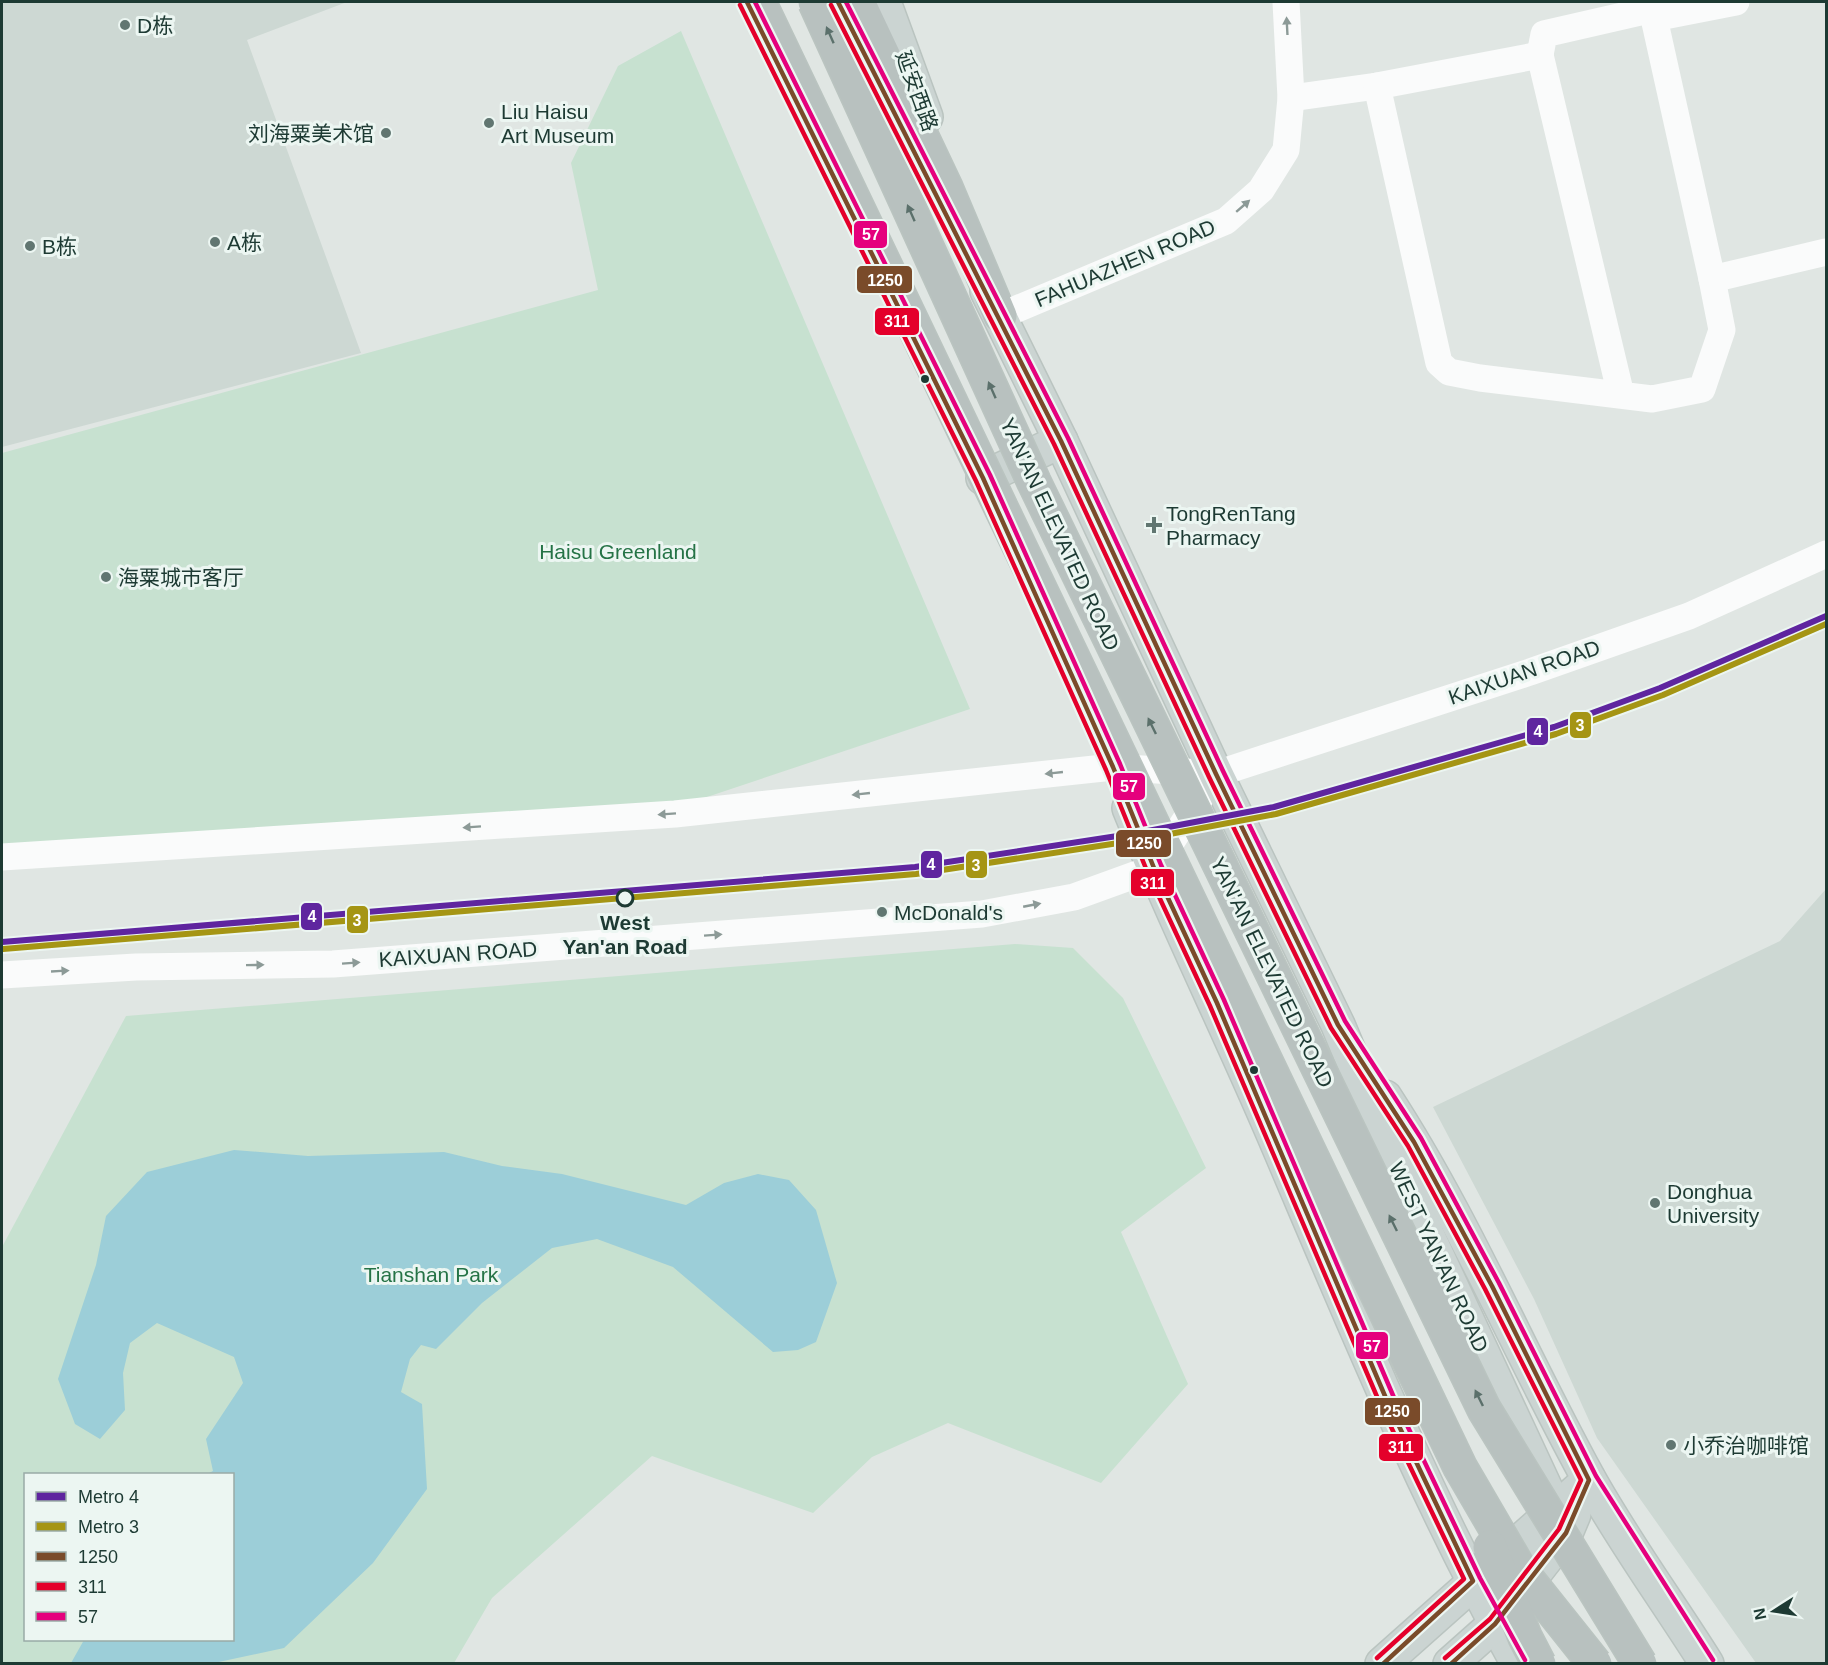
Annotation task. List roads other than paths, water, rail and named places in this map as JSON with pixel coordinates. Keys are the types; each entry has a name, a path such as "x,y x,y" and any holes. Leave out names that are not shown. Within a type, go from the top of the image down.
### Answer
{"highway":[{"name":"YAN'AN ELEVATED ROAD","path":"759,2 1460,1467 1520,1570 1595,1664"},
{"name":"YAN'AN ELEVATED ROAD","path":"815,2 1034,482 1484,1408 1642,1664"},
{"path":"858,2 946,188 1000,316"},
{"path":"1460,1467 1525,1637 1539,1664"}],"main road":[{"path":"747,2 983,478 1113,767 1154,868 1217,1004 1388,1403 1473,1581 1518,1664"},
{"name":"WEST YAN'AN ROAD","path":"838,2 1000,316 1061,441 1216,774 1338,1025 1413,1204 1561,1521 1642,1664"},
{"name":"延安西路","path":"884,2 1000,316"},
{"path":"983,478 1061,441"},
{"path":"1217,1004 1280,1092 1507,1551 1574,1664"},
{"path":"1338,1025 1414,1142 1492,1286 1590,1480 1707,1664"},
{"path":"1450,1664 1496,1624 1526,1585 1561,1521 1590,1480"},
{"path":"1382,1664 1507,1551 1561,1521"}],"street":[{"name":"FAHUAZHEN ROAD","path":"1000,316 1226,221 1261,190 1286,150 1291,98 1286,2"},
{"path":"1654,18 1736,2"},
{"path":"1377,86 1439,363 1449,372 1480,378 1652,399 1702,389 1722,330 1653,9 1544,34 1540,55 1621,395"},
{"path":"1291,98 1377,86 1540,55"},
{"path":"1712,279 1827,252"},
{"name":"KAIXUAN ROAD","path":"2,857 675,814 1113,767 1216,774 1530,672 1689,616 1827,555"},
{"path":"1154,868 1216,774"},
{"name":"KAIXUAN ROAD","path":"2,975 136,967 333,964 982,914 1074,897 1154,868"}],"water":[{"path":"234,1150 308,1156 444,1152 502,1166 562,1174 686,1205 724,1183 758,1174 789,1180 816,1210 837,1283 816,1342 798,1350 773,1352 673,1267 597,1239 552,1248 482,1303 436,1349 421,1345 410,1359 401,1392 422,1404 427,1489 373,1563 284,1648 214,1663 71,1663 83,1641 234,1641 234,1473 209,1473 213,1471 206,1439 243,1383 234,1357 157,1323 130,1343 123,1373 125,1410 100,1439 75,1424 58,1379 96,1265 106,1216 147,1172"}],"metro line":[{"name":"4","path":"2,942 915,867 1137,833 1274,807 1554,727 1660,688 1826,616"},
{"name":"3","path":"3,949 916,874 1138,840 1276,814 1556,734 1663,695 1826,624"}],"place":[{"name":"D栋","path":"125,25"},
{"name":"Liu Haisu Art Museum","path":"489,123"},
{"name":"刘海粟美术馆","path":"386,133"},
{"name":"A栋","path":"215,242"},
{"name":"B栋","path":"30,246"},
{"name":"TongRenTang Pharmacy","path":"1154,525"},
{"name":"海粟城市客厅","path":"106,577"},
{"name":"West Yan'an Road","path":"625,898"},
{"name":"McDonald's","path":"882,912"},
{"name":"Donghua University","path":"1655,1203"},
{"name":"小乔治咖啡馆","path":"1671,1445"}],"park label":[{"name":"Haisu Greenland","path":"618,551"},
{"name":"Tianshan Park","path":"431,1274"}]}
